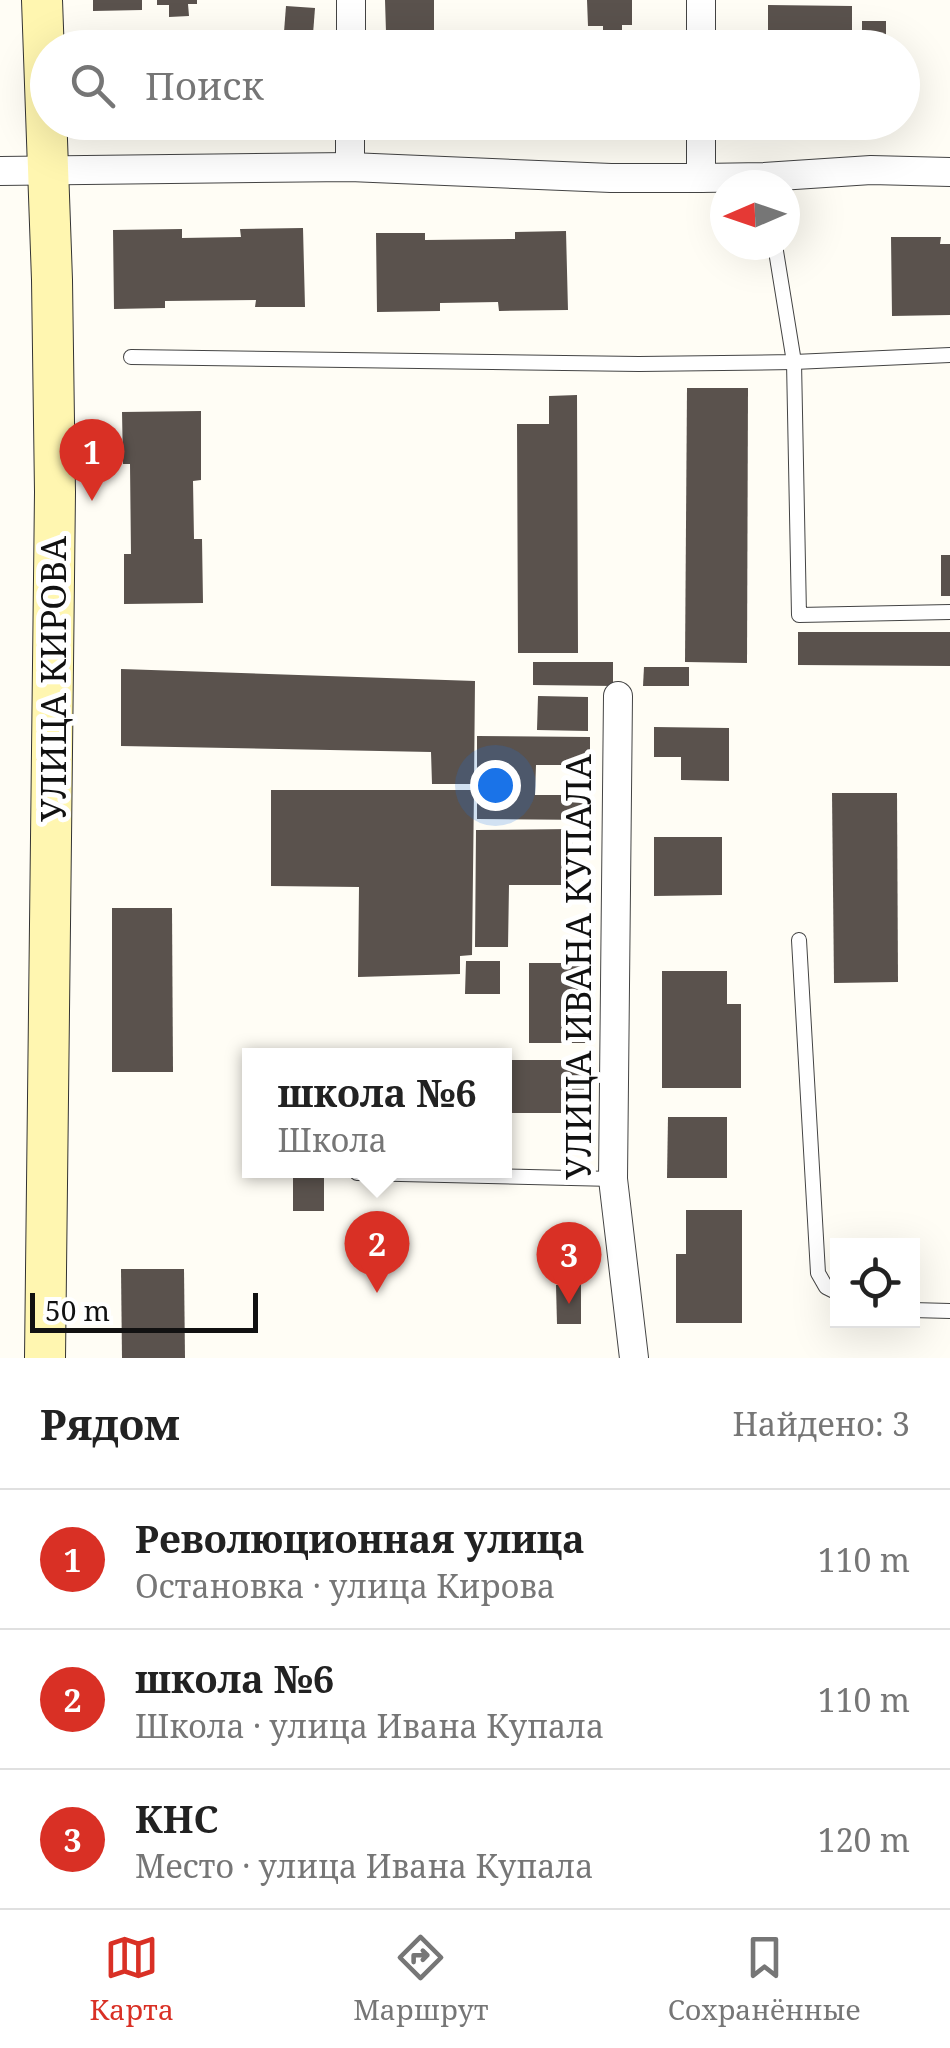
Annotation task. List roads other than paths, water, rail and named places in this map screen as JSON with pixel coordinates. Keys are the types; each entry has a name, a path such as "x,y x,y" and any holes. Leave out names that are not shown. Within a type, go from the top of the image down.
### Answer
{"main road":[{"name":"УЛИЦА КИРОВА","path":"42,0 43,30"},
{"name":"УЛИЦА КИРОВА","path":"45,1358 55,492 47,140"}],"street":[{"path":"351,0 351,30"},
{"path":"701,0 701,30"},
{"path":"350,140 350,168"},
{"path":"701,140 701,178"},
{"path":"0,172 350,168 710,178"},
{"path":"800,177 870,170 950,172"},
{"name":"УЛИЦА ИВАНА КУПАЛА","path":"618,696 613,1179 634,1358"}],"lane":[{"path":"777,260 794,362 799,615 950,612"},
{"path":"132,357 639,364 950,356"},
{"path":"798,940 818,1273 830,1289"},
{"path":"512,1177 613,1179"},
{"path":"920,1310 950,1310"}],"place":[{"name":"Революционная улица","path":"92,501"},
{"name":"школа №6","path":"377,1293"},
{"name":"КНС","path":"569,1304"}]}
